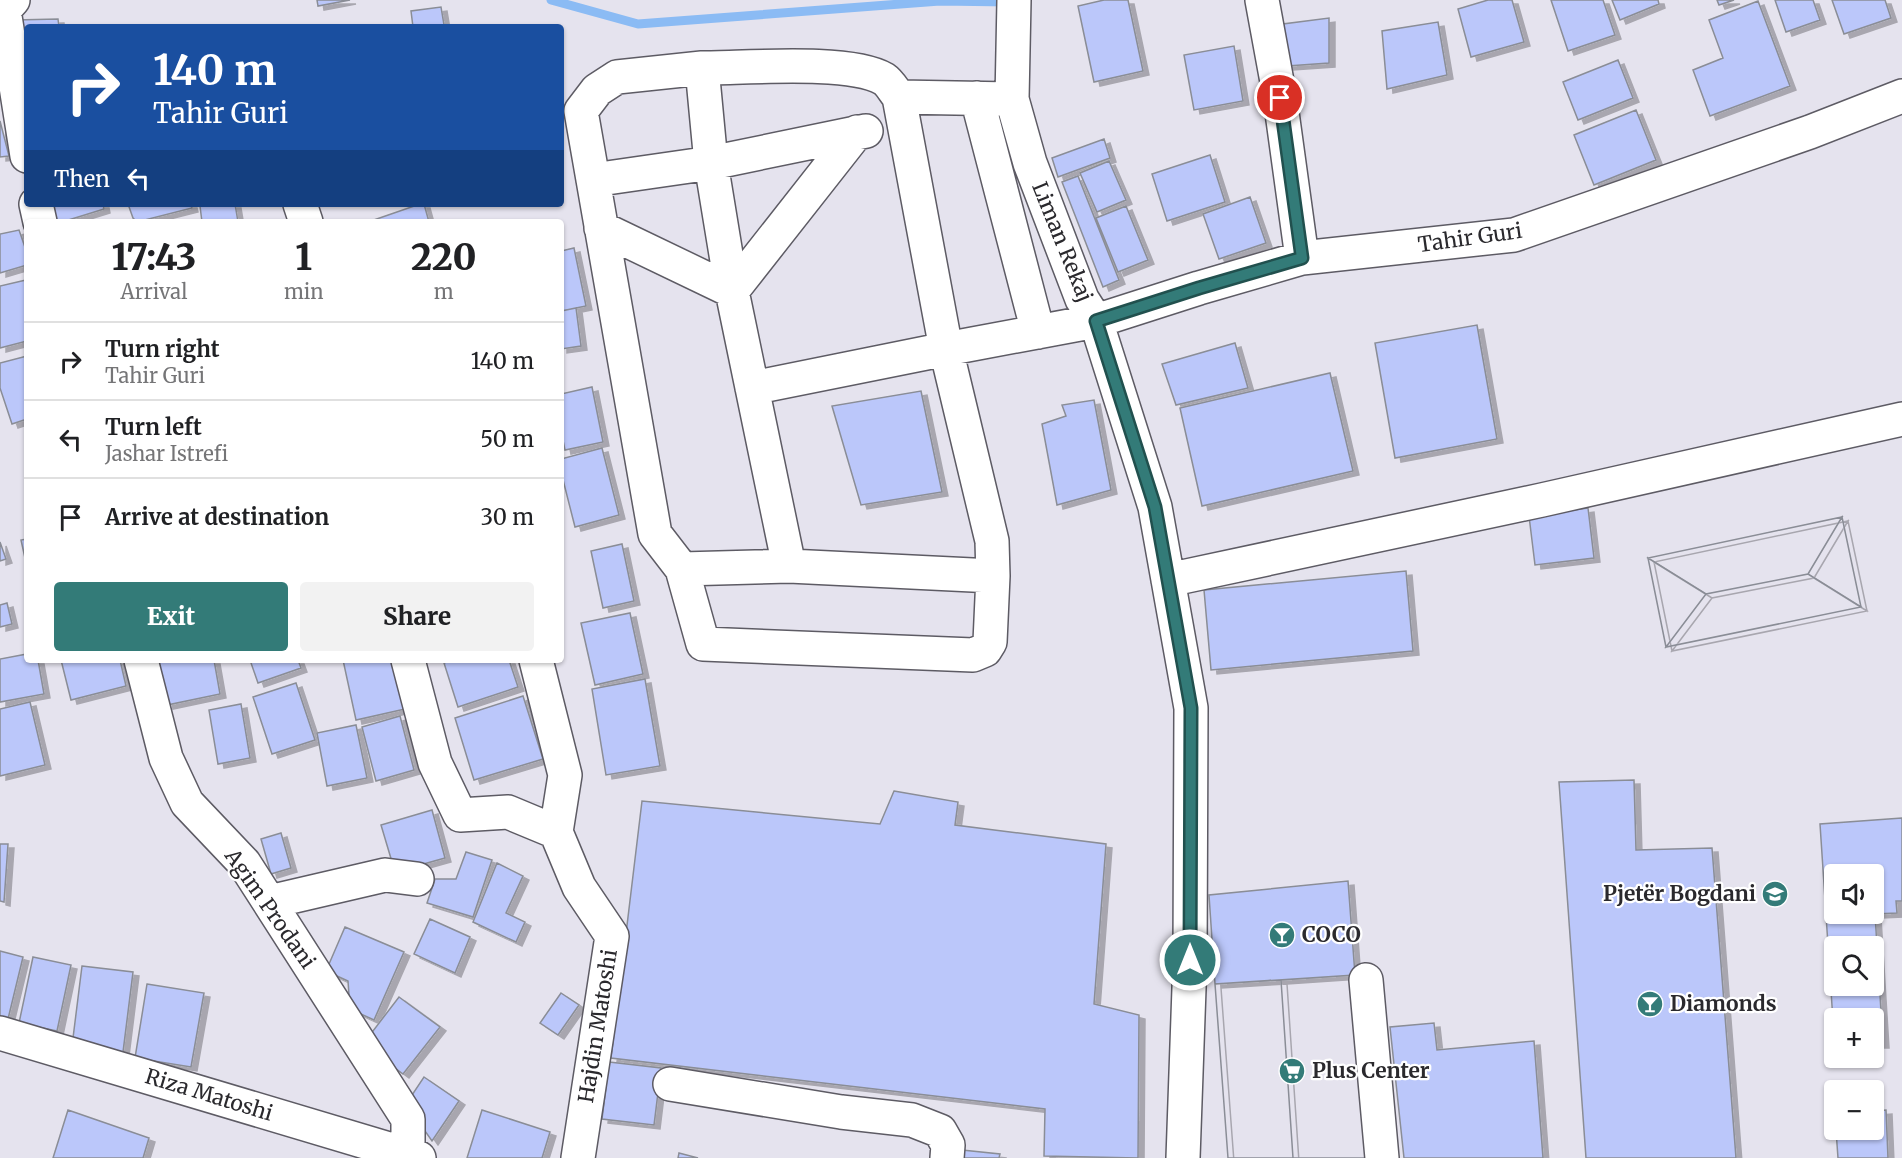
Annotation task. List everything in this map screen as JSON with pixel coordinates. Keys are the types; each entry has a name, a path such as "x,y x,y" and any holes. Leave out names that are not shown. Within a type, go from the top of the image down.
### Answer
{"street":[{"path":"13,0 4,10 24,137"},
{"name":"Liman Rekaj","path":"1014,0 1012,99 1030,163 1082,299 1096,321 1155,507 1191,708 1190,960 1183,1158"},
{"path":"1262,0 1280,98 1302,258"},
{"path":"813,66 869,73 886,81 901,112 946,349 992,541 990,642 985,650 973,656 703,644 682,569 656,534 581,111 597,90 617,77 702,68 813,66"},
{"path":"702,68 711,163 732,291 789,566"},
{"name":"Tahir Guri","path":"752,388 1096,321 1302,258 1514,235 1810,132 1902,96"},
{"path":"977,98 1038,332"},
{"path":"593,180 711,163 857,132 901,112 977,98 1012,99"},
{"path":"732,291 857,132"},
{"path":"602,228 732,291"},
{"path":"1168,580 1542,500 1902,419"},
{"path":"682,569 789,566 993,576"},
{"name":"Agim Prodani","path":"142,663 166,758 188,803 244,863 408,1119 413,1156"},
{"path":"409,663 435,763 460,815 508,812 556,832 565,775 538,663"},
{"name":"Hajdin Matoshi","path":"556,832 579,887 612,936 578,1158"},
{"path":"269,902 385,875 417,879"},
{"path":"1366,980 1382,1158"},
{"name":"Riza Matoshi","path":"0,1033 413,1156"},
{"path":"670,1084 841,1112 912,1120 940,1131 948,1145 947,1158"}],"building":[{"path":"317,0 350,0 318,6"},
{"path":"1104,0 1128,0 1143,71 1094,82 1078,6"},
{"path":"1488,0 1512,0 1524,42 1471,57 1458,9"},
{"path":"1551,0 1603,0 1615,35 1568,51"},
{"path":"1612,0 1658,0 1659,4 1620,20"},
{"path":"1717,0 1734,0 1719,5"},
{"path":"1775,0 1813,0 1820,20 1786,32"},
{"path":"1832,0 1885,0 1891,18 1844,34"},
{"path":"1758,1 1790,86 1710,116 1693,70 1723,58 1709,20"},
{"path":"441,7 444,24 413,24 411,11"},
{"path":"1329,18 1329,63 1287,66 1283,24"},
{"path":"58,19 59,24 24,24 24,54 15,20"},
{"path":"1438,22 1447,75 1387,89 1382,31"},
{"path":"1234,46 1243,101 1194,110 1184,55"},
{"path":"1618,60 1633,98 1578,120 1563,82"},
{"path":"1636,110 1656,160 1594,185 1574,135"},
{"path":"0,121 9,156 0,157"},
{"path":"1104,139 1110,158 1058,177 1052,158"},
{"path":"1210,155 1225,202 1167,221 1152,174"},
{"path":"1109,161 1126,200 1097,212 1080,173"},
{"path":"1078,176 1119,280 1103,287 1062,182"},
{"path":"1250,197 1266,243 1219,259 1203,214"},
{"path":"1126,206 1148,260 1118,272 1096,218"},
{"path":"47,207 104,207 104,209 72,219 51,219"},
{"path":"129,207 192,208 149,219 133,218"},
{"path":"200,207 236,207 238,219 202,219"},
{"path":"411,207 425,207 428,219 377,219"},
{"path":"19,230 24,244 24,266 0,273 0,234"},
{"path":"574,248 586,306 564,310 564,250"},
{"path":"24,280 24,342 0,348 0,286"},
{"path":"576,308 581,346 564,349 564,310"},
{"path":"1477,325 1497,439 1395,458 1375,343"},
{"path":"1235,343 1248,388 1176,405 1162,364"},
{"path":"24,357 24,420 12,424 0,388 0,363"},
{"path":"1330,373 1353,471 1202,506 1180,408"},
{"path":"592,387 603,442 565,450 564,393"},
{"path":"921,391 942,492 861,505 832,406"},
{"path":"1094,400 1111,490 1057,505 1042,424 1066,416 1062,405"},
{"path":"602,448 619,515 575,527 564,484 564,458"},
{"path":"1588,508 1594,558 1535,565 1529,516"},
{"path":"1842,517 1861,607 1666,647 1648,558"},
{"path":"1842,517 1808,574 1706,594 1648,558"},
{"path":"1842,517 1861,607 1808,574"},
{"path":"0,542 6,559 0,561"},
{"path":"622,544 634,601 603,608 591,551"},
{"path":"1648,558 1706,594 1666,647"},
{"path":"1406,571 1413,651 1211,670 1204,590"},
{"path":"1808,574 1861,607 1666,647 1706,594"},
{"path":"7,603 12,624 0,627 0,605"},
{"path":"630,613 643,674 595,685 581,623"},
{"path":"24,655 24,663 39,663 44,694 0,702 0,659"},
{"path":"62,663 121,663 126,686 71,700"},
{"path":"159,663 215,663 220,694 167,705"},
{"path":"251,663 299,663 301,668 258,683"},
{"path":"344,663 395,663 405,709 356,720"},
{"path":"444,663 510,663 518,687 458,707"},
{"path":"645,679 660,766 606,775 592,689"},
{"path":"296,683 315,740 272,754 253,697"},
{"path":"523,696 543,759 474,780 455,718"},
{"path":"30,702 45,765 0,776 0,709"},
{"path":"241,704 250,758 218,764 209,710"},
{"path":"400,716 414,770 376,781 362,727"},
{"path":"356,725 367,778 327,786 317,733"},
{"name":"Diamonds","path":"1634,780 1636,850 1712,848 1736,1158 1586,1158 1559,782"},
{"path":"894,791 958,802 955,825 1106,844 1094,1004 1139,1015 1138,1158 1044,1156 1045,1109 611,1058 642,801 880,824"},
{"path":"432,810 445,858 395,872 381,825"},
{"path":"1902,818 1902,901 1896,901 1897,913 1884,914 1884,864 1824,864 1824,885 1820,824"},
{"path":"281,833 291,868 271,874 261,839"},
{"path":"0,844 8,844 4,902 0,901"},
{"path":"466,852 492,860 473,917 427,903 435,879 456,879"},
{"path":"497,863 523,876 506,913 525,922 516,942 473,922"},
{"name":"COCO","path":"1348,881 1355,975 1215,984 1209,895"},
{"path":"430,919 470,937 455,973 414,954"},
{"path":"1827,924 1876,924 1876,936 1827,936"},
{"path":"345,927 404,952 374,1020 350,1009 348,981 326,971"},
{"path":"0,951 23,957 8,1019 0,1017"},
{"path":"33,957 71,965 57,1031 19,1023"},
{"path":"82,966 133,972 123,1052 72,1046"},
{"name":"Plus Center","path":"1355,975 1367,1158 1228,1158 1215,984"},
{"path":"1355,975 1367,1158 1293,1158 1281,980"},
{"path":"1281,980 1293,1158 1228,1158 1215,984"},
{"path":"147,984 204,993 191,1067 135,1058"},
{"path":"561,993 579,1005 558,1035 540,1023"},
{"path":"1831,996 1880,996 1881,1008 1832,1008"},
{"path":"399,997 440,1027 403,1074 363,1044"},
{"path":"1434,1023 1437,1050 1534,1041 1543,1158 1404,1158 1390,1027"},
{"path":"609,1062 661,1068 654,1125 602,1119"},
{"path":"424,1077 459,1101 432,1141 406,1104"},
{"path":"68,1110 149,1138 143,1158 53,1158"},
{"path":"482,1110 550,1132 542,1158 467,1158"},
{"path":"1884,1110 1886,1110 1888,1158 1838,1158 1837,1140 1884,1140"},
{"path":"962,1150 1000,1154 999,1158 961,1158"},
{"path":"679,1153 698,1158 678,1158"}],"waterway":[{"path":"551,0 638,24 940,1 1009,2"}],"place":[{"name":"Pjetër Bogdani","path":"1775,894"},
{"name":"COCO","path":"1282,935"},
{"name":"Diamonds","path":"1650,1004"},
{"name":"Plus Center","path":"1292,1071"}],"route":[{"path":"1190,960 1191,708 1155,507 1096,321 1302,258 1280,98"}]}
